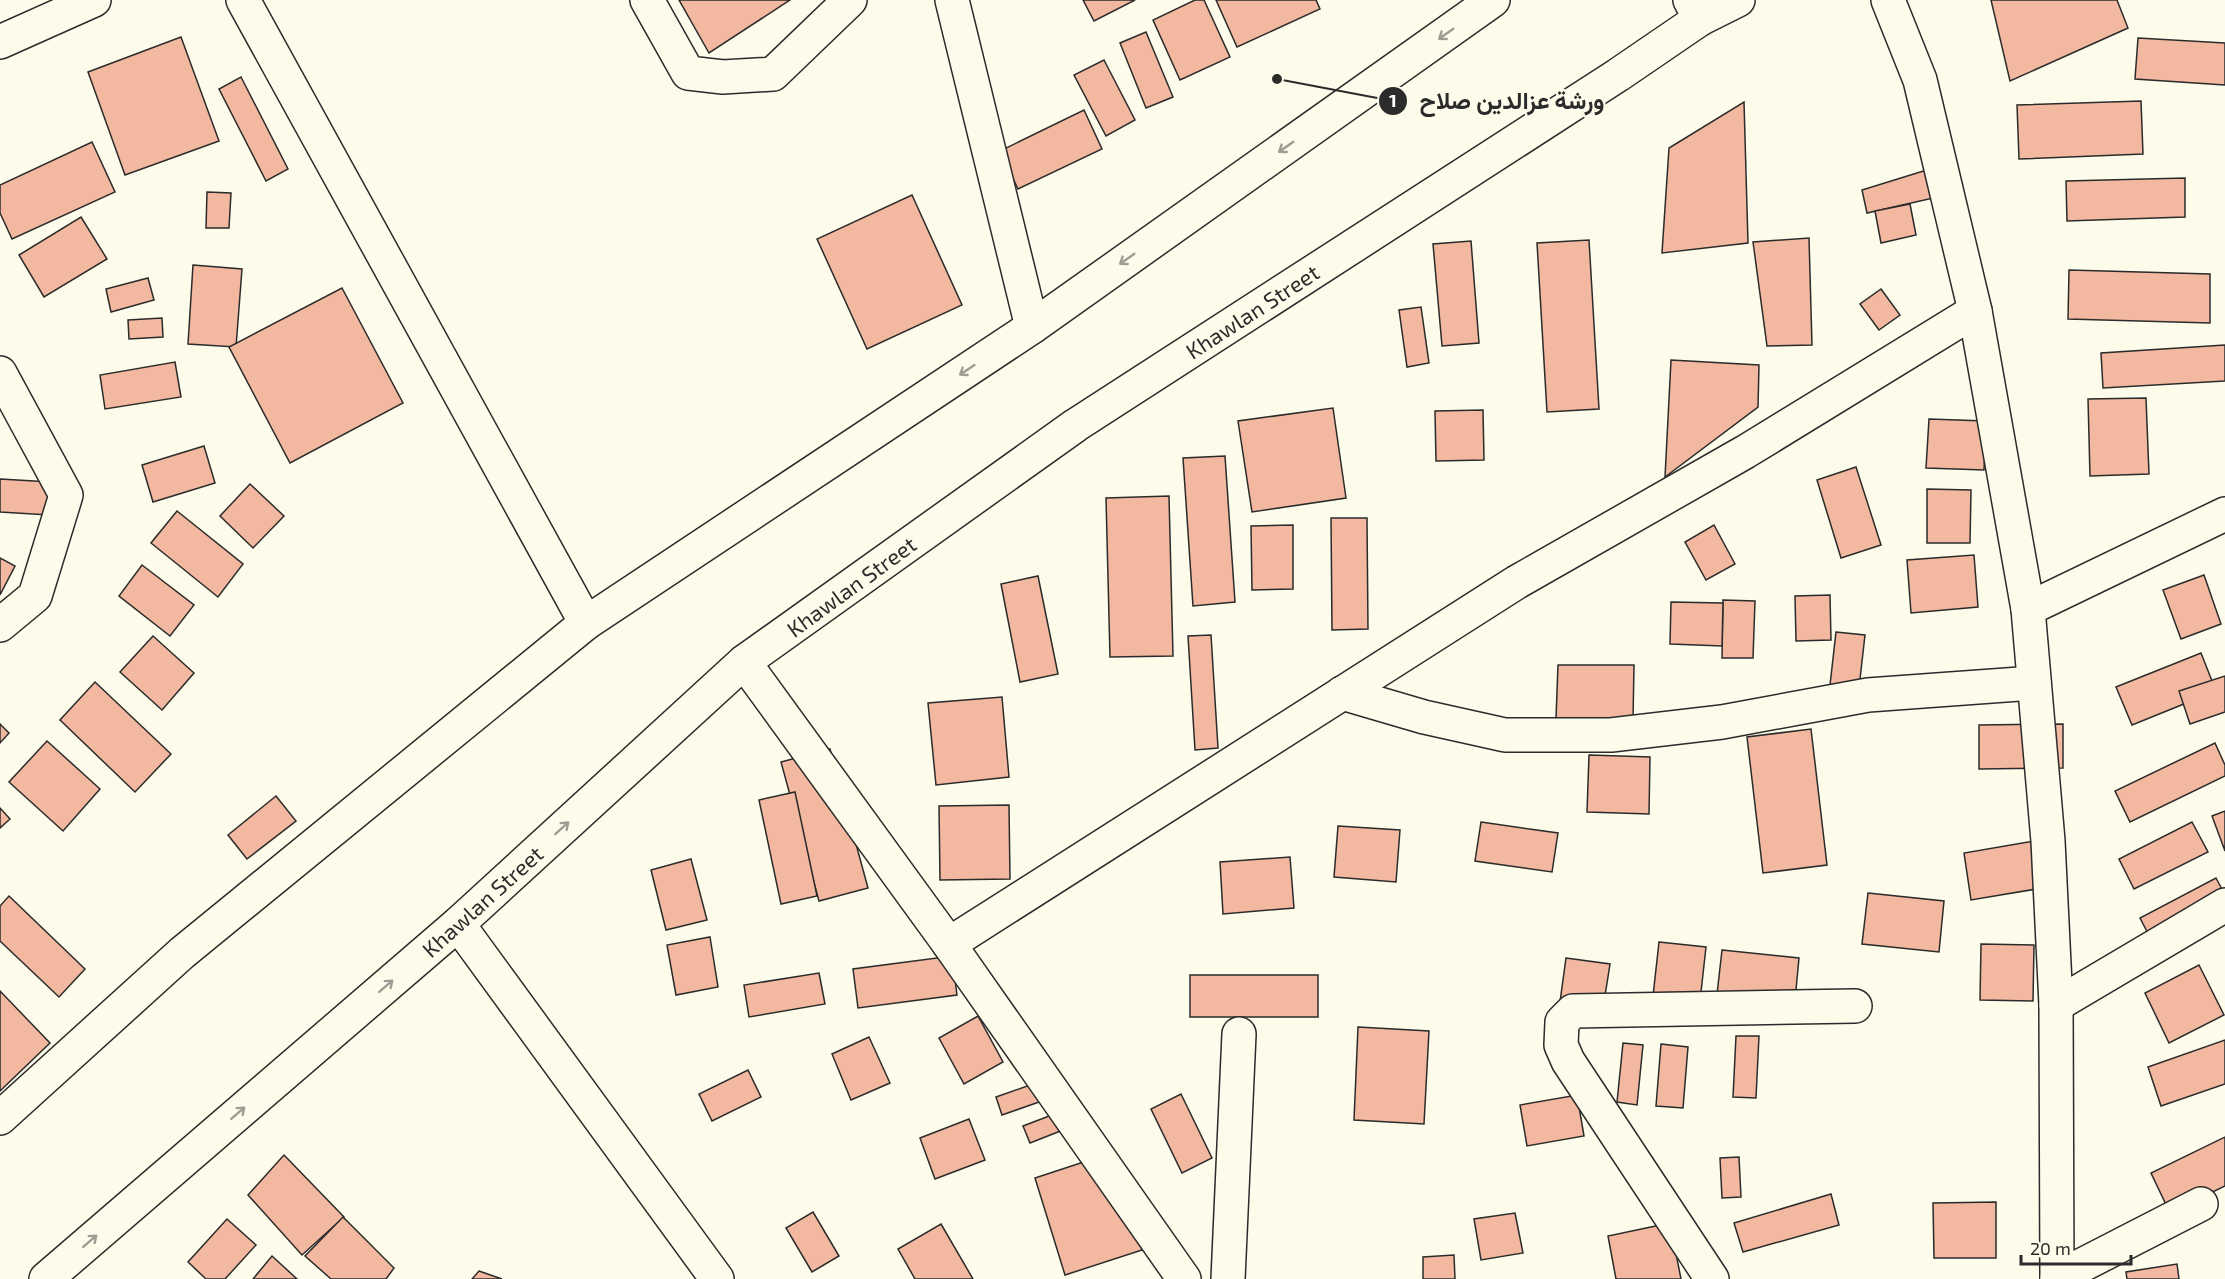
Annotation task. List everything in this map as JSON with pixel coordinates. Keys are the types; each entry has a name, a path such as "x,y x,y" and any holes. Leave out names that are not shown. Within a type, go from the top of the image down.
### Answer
{"street":[{"path":"0,42 94,0"},
{"path":"243,0 586,623"},
{"path":"647,0 688,73 723,77 773,74 850,0"},
{"path":"952,0 1032,327"},
{"path":"0,1118 182,953 586,623 1032,327 1493,0"},
{"name":"Khawlan Street","path":"46,1279 458,924 744,662 1077,424 1618,75 1695,9 1738,0"},
{"path":"1888,0 1920,80 1975,311 2028,609 2048,841 2056,1005 2057,1278 2200,1204"},
{"path":"949,944 1517,582 1745,452 1975,311"},
{"path":"0,373 66,495 35,596 0,625"},
{"path":"2028,609 2225,514"},
{"path":"744,662 949,944 1184,1279"},
{"path":"1342,693 1424,717 1505,735 1611,735 1722,722 1868,696 2034,683"},
{"path":"2056,1005 2225,905"},
{"path":"458,924 717,1279"},
{"path":"1712,1279 1568,1061 1561,1045 1562,1022 1573,1011 1855,1006"},
{"path":"1228,1279 1239,1034"}],"building":[{"path":"679,0 790,0 709,53"},
{"path":"1083,0 1135,0 1094,21"},
{"path":"1195,0 1204,0 1230,57 1180,80 1153,20"},
{"path":"1216,0 1316,0 1320,9 1237,47"},
{"path":"1991,0 2117,0 2128,28 2010,81"},
{"path":"1146,32 1173,97 1146,108 1120,43"},
{"path":"181,37 219,141 125,175 88,72"},
{"path":"2138,38 2225,43 2225,85 2135,79"},
{"path":"1104,60 1135,120 1106,136 1074,75"},
{"path":"241,77 288,169 266,181 219,89"},
{"path":"2141,101 2143,154 2019,159 2017,105"},
{"path":"1744,102 1748,243 1662,253 1669,148"},
{"path":"1084,110 1102,149 1018,189 1000,151"},
{"path":"92,142 115,192 12,239 0,213 0,185"},
{"path":"1946,164 1951,194 1867,213 1862,190"},
{"path":"2185,178 2185,217 2067,221 2066,181"},
{"path":"207,192 231,193 229,228 206,228"},
{"path":"912,195 962,305 867,349 817,239"},
{"path":"1910,204 1916,235 1881,243 1875,211"},
{"path":"81,217 107,259 44,297 19,255"},
{"path":"1809,238 1812,345 1767,346 1753,242"},
{"path":"1589,240 1599,409 1547,412 1537,243"},
{"path":"1471,241 1479,343 1442,346 1433,244"},
{"path":"193,265 242,269 236,347 188,344"},
{"path":"2069,270 2210,274 2210,323 2068,319"},
{"path":"148,278 154,300 111,312 106,289"},
{"path":"342,288 403,403 290,463 229,347"},
{"path":"1881,289 1900,315 1879,330 1860,304"},
{"path":"1421,307 1429,363 1407,367 1399,310"},
{"path":"162,318 163,337 129,339 128,320"},
{"path":"2225,345 2225,381 2103,388 2101,353"},
{"path":"1671,360 1759,365 1758,407 1665,477"},
{"path":"175,362 181,397 105,409 100,375"},
{"path":"2146,398 2149,474 2090,476 2088,399"},
{"path":"1333,408 1346,498 1252,512 1238,421"},
{"path":"1483,410 1484,460 1436,461 1435,411"},
{"path":"1929,419 1986,421 1984,470 1926,468"},
{"path":"204,446 215,483 153,502 142,465"},
{"path":"1225,456 1235,602 1193,606 1183,458"},
{"path":"1856,467 1881,545 1841,558 1817,480"},
{"path":"0,479 68,483 65,516 0,512"},
{"path":"250,484 284,516 253,548 220,516"},
{"path":"1927,489 1971,490 1970,543 1927,543"},
{"path":"1169,496 1173,656 1110,657 1106,498"},
{"path":"177,511 243,564 218,597 151,543"},
{"path":"1331,518 1367,518 1368,629 1332,630"},
{"path":"1293,525 1293,589 1252,590 1251,526"},
{"path":"1714,525 1735,564 1706,580 1685,542"},
{"path":"1974,555 1978,607 1911,613 1907,560"},
{"path":"0,558 15,566 0,595"},
{"path":"142,565 194,605 170,636 119,596"},
{"path":"2204,575 2221,624 2181,639 2163,590"},
{"path":"1038,576 1058,674 1020,682 1001,584"},
{"path":"1830,595 1831,640 1796,641 1795,596"},
{"path":"1723,600 1755,601 1753,658 1722,658"},
{"path":"1671,602 1723,603 1722,646 1670,644"},
{"path":"1836,632 1865,635 1859,688 1830,685"},
{"path":"1211,635 1218,748 1195,750 1188,636"},
{"path":"153,636 194,673 162,710 120,672"},
{"path":"2201,653 2216,691 2132,725 2116,687"},
{"path":"1558,665 1634,665 1633,720 1556,718"},
{"path":"2225,676 2225,712 2190,724 2179,691"},
{"path":"95,682 171,754 135,792 60,720"},
{"path":"1002,697 1009,777 936,785 928,703"},
{"path":"0,724 9,733 0,743"},
{"path":"2063,724 2063,768 1979,769 1979,725"},
{"path":"1811,729 1827,865 1763,873 1747,737"},
{"path":"47,741 100,789 63,831 9,782"},
{"path":"2215,743 2225,765 2225,776 2130,822 2115,791"},
{"path":"830,749 868,888 819,901 781,762"},
{"path":"1589,755 1650,757 1649,814 1587,812"},
{"path":"795,792 817,896 781,904 759,800"},
{"path":"276,796 296,821 247,859 228,835"},
{"path":"1009,805 1010,879 940,880 939,806"},
{"path":"0,808 10,819 0,828"},
{"path":"2225,811 2225,851 2212,816"},
{"path":"1481,822 1558,833 1552,872 1475,861"},
{"path":"2192,822 2208,852 2134,889 2119,859"},
{"path":"1338,826 1400,830 1396,882 1334,877"},
{"path":"2052,838 2060,885 1971,900 1964,853"},
{"path":"1290,857 1294,908 1223,914 1220,862"},
{"path":"691,859 707,920 666,930 651,870"},
{"path":"2216,878 2225,895 2153,943 2140,918"},
{"path":"1868,893 1944,901 1939,952 1862,944"},
{"path":"9,896 85,969 59,997 0,941 0,906"},
{"path":"710,937 718,987 676,995 667,945"},
{"path":"1659,942 1706,947 1699,1010 1652,1005"},
{"path":"1981,944 2034,945 2033,1001 1980,1000"},
{"path":"1722,950 1799,958 1794,1011 1716,1003"},
{"path":"952,956 957,995 858,1008 853,969"},
{"path":"1566,958 1610,964 1602,1015 1559,1009"},
{"path":"2199,965 2224,1015 2169,1043 2145,993"},
{"path":"819,973 825,1004 749,1017 744,985"},
{"path":"1190,975 1318,975 1318,1017 1190,1017"},
{"path":"0,991 50,1043 0,1091"},
{"path":"978,1016 1003,1062 964,1084 939,1038"},
{"path":"1358,1027 1429,1031 1424,1124 1354,1120"},
{"path":"1736,1036 1759,1036 1756,1098 1733,1097"},
{"path":"869,1037 890,1083 851,1100 832,1054"},
{"path":"2225,1040 2225,1084 2161,1106 2148,1067"},
{"path":"1623,1043 1643,1045 1637,1105 1617,1102"},
{"path":"1661,1044 1688,1047 1683,1108 1656,1106"},
{"path":"748,1070 761,1097 712,1121 699,1094"},
{"path":"1033,1084 1039,1102 1002,1115 996,1097"},
{"path":"1181,1094 1212,1158 1182,1173 1151,1109"},
{"path":"1577,1095 1584,1136 1527,1146 1520,1105"},
{"path":"1057,1113 1063,1130 1030,1143 1023,1126"},
{"path":"969,1119 985,1160 935,1179 920,1138"},
{"path":"2225,1137 2225,1186 2170,1213 2151,1173"},
{"path":"1111,1153 1142,1250 1065,1275 1035,1178"},
{"path":"284,1155 344,1217 302,1255 248,1195"},
{"path":"1739,1157 1741,1197 1722,1198 1720,1158"},
{"path":"1831,1194 1839,1225 1743,1252 1734,1223"},
{"path":"1996,1202 1996,1258 1934,1258 1933,1203"},
{"path":"813,1212 839,1256 812,1272 786,1228"},
{"path":"1515,1213 1523,1253 1481,1260 1474,1219"},
{"path":"343,1217 394,1268 386,1279 331,1279 305,1256"},
{"path":"227,1219 256,1245 225,1279 206,1279 188,1262"},
{"path":"1670,1223 1681,1279 1616,1279 1608,1236"},
{"path":"941,1224 973,1279 915,1279 898,1249"},
{"path":"1454,1255 1455,1279 1423,1279 1423,1257"},
{"path":"272,1256 297,1279 253,1279"},
{"path":"2177,1264 2179,1279 2127,1279 2126,1272"},
{"path":"479,1271 502,1279 472,1279"}],"place":[{"name":"ورشة عزالدين صلاح","path":"1277,79"}]}
